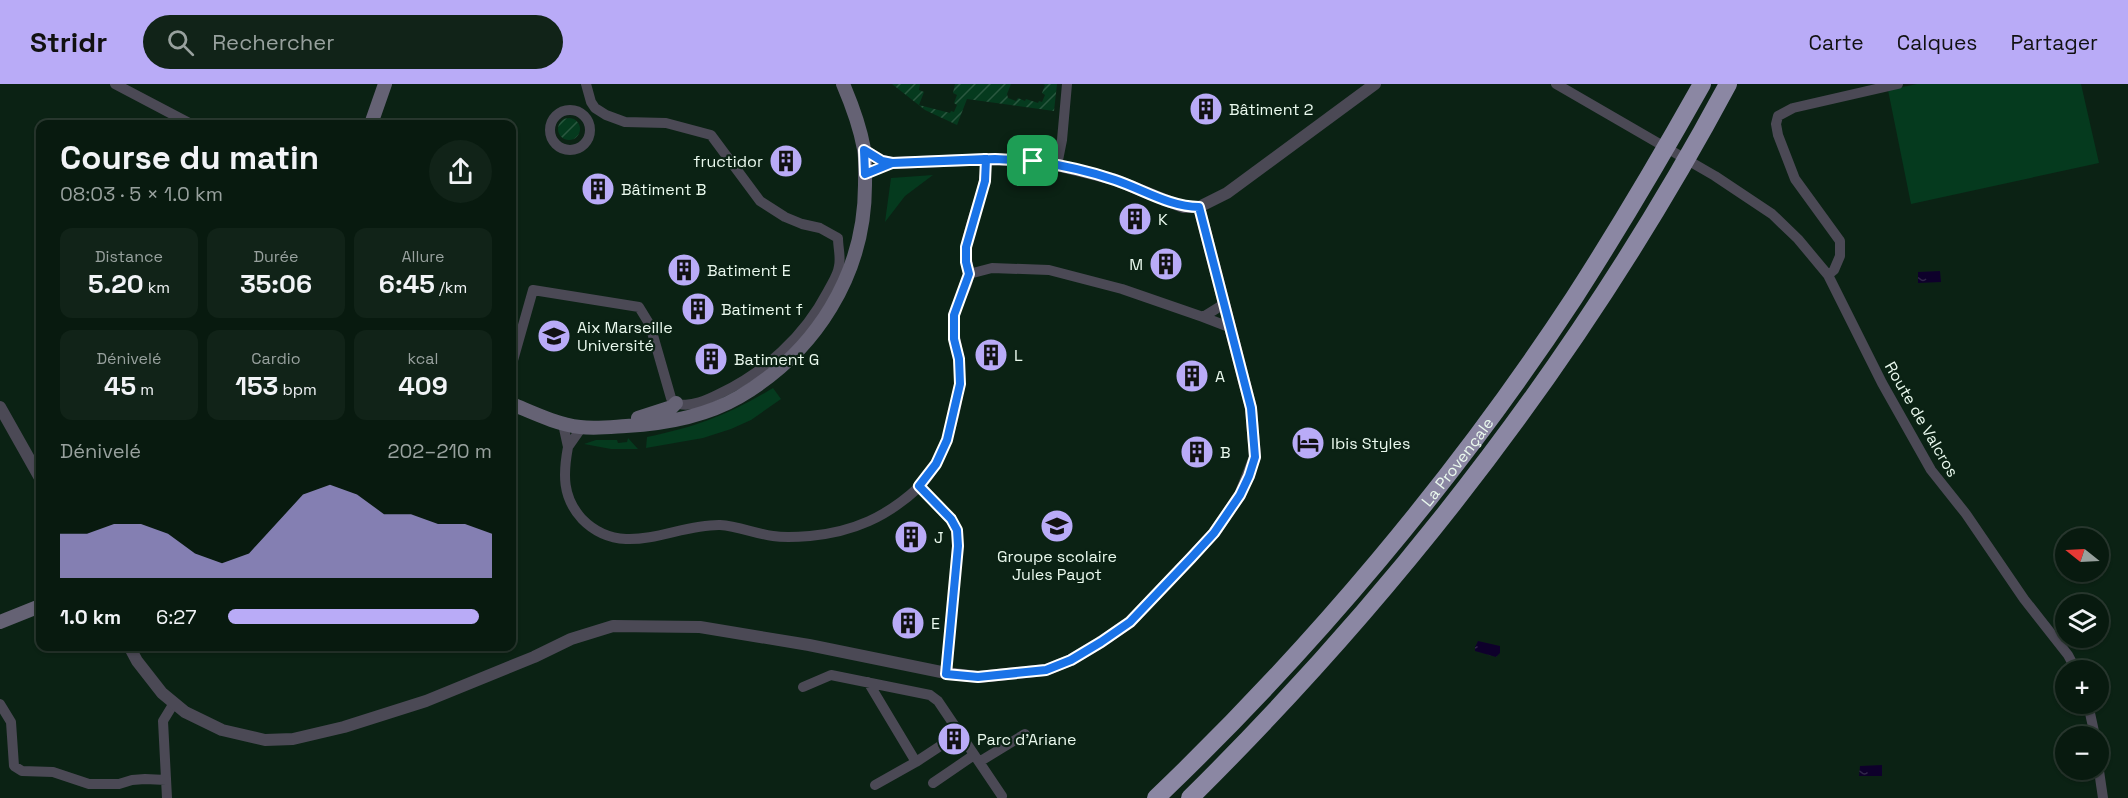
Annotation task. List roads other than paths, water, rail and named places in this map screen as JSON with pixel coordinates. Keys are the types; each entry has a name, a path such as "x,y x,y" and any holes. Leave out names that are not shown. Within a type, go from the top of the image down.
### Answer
{"highway":[{"name":"La Provençale","path":"1156,798 1254,700 1311,637 1368,573 1434,490 1513,386 1573,299 1642,190 1702,84"},
{"name":"La Provençale","path":"1190,798 1285,702 1362,616 1497,448 1564,353 1646,228 1728,84"}],"main road":[{"path":"372,120 385,84"},
{"path":"516,406 563,424 589,427 648,424 705,412 738,398 780,368 821,324 848,276 863,228 864,150 852,106 843,84"},
{"path":"589,427 651,416 672,407 674,400"},
{"path":"0,622 36,608"}],"street":[{"path":"115,84 183,120"},
{"path":"516,350 533,290 639,307 650,326 674,400 685,406 690,405 738,384 767,364 798,336 821,305 839,266 838,238 820,228 785,217 760,201 711,135 666,123 625,122 606,115 595,108 591,102 586,84"},
{"path":"1057,165 1062,140 1067,84"},
{"path":"864,150 882,161 892,163 986,159 1024,160 1057,165 1113,179 1183,207 1199,207 1227,193 1375,84"},
{"name":"Route de Valcros","path":"1556,84 1715,176 1787,226 1828,275 1881,383 1931,471 1966,514 2024,599 2071,660"},
{"path":"1828,275 1834,270 1840,256 1840,241 1795,179 1778,135 1776,124 1778,116 1793,108 1898,84"},
{"path":"584,115 595,108"},
{"path":"563,424 568,447 564,470 566,487 573,509 602,534 623,539 721,525 777,537 835,533 870,522 919,486 936,464 947,440 960,384 959,359 954,339 954,315 969,274 966,247 985,181 986,159"},
{"path":"865,174 892,163"},
{"path":"132,651 162,693 174,703 200,720 222,730 265,740 293,739 344,727 426,701 534,657 571,639 613,626 700,627 809,645 946,674 978,677 1046,670 1071,660 1130,622 1214,533 1240,495 1255,457 1251,408 1199,207"},
{"path":"969,274 992,268 1049,270 1122,289 1230,327"},
{"path":"1203,317 1224,304"},
{"path":"0,407 36,465"},
{"path":"568,447 589,427"},
{"path":"919,486 951,519 957,530 958,546 946,674"},
{"path":"803,687 831,675 930,695 938,700 1002,796"},
{"path":"868,682 916,762"},
{"path":"167,798 163,721 174,703"},
{"path":"0,704 11,722 14,766 22,771 52,772 89,784 119,784 144,779 166,780"},
{"path":"876,785 960,733"},
{"path":"933,783 1024,734"},
{"path":"2100,780 2103,798"}],"water":[{"path":"1940,271 1941,282 1918,283 1918,272"},
{"path":"1478,641 1500,646 1500,653 1496,657 1475,651"},
{"path":"1882,765 1882,776 1859,776 1860,766"}],"place":[{"name":"Bâtiment 2","path":"1206,109"},
{"name":"fructidor","path":"786,161"},
{"name":"Bâtiment B","path":"598,189"},
{"name":"K","path":"1135,219"},
{"name":"M","path":"1166,264"},
{"name":"Batiment E","path":"684,270"},
{"name":"Batiment f","path":"698,309"},
{"name":"Aix Marseille Université","path":"554,336"},
{"name":"L","path":"991,355"},
{"name":"Batiment G","path":"711,359"},
{"name":"A","path":"1192,376"},
{"name":"Ibis Styles","path":"1308,443"},
{"name":"B","path":"1197,452"},
{"name":"Groupe scolaire Jules Payot","path":"1057,526"},
{"name":"J","path":"911,537"},
{"name":"E","path":"908,623"},
{"name":"Parc d'Ariane","path":"954,739"}]}
